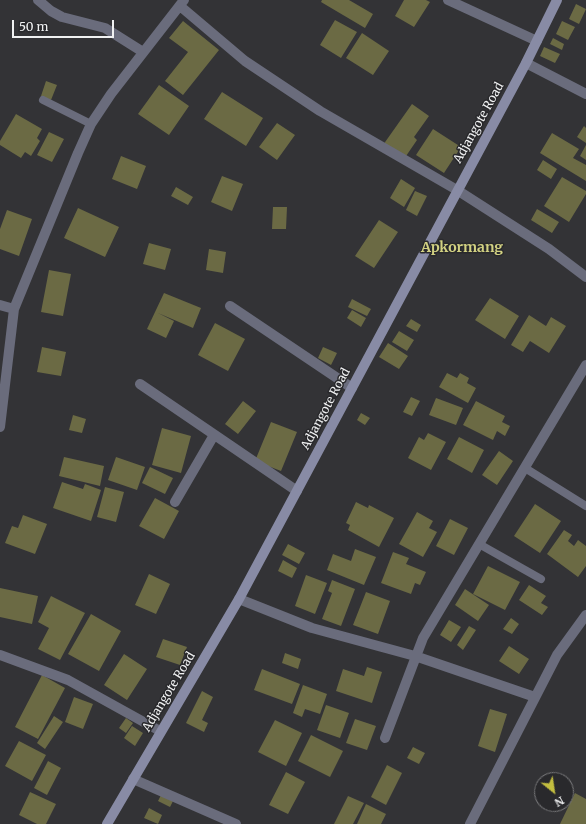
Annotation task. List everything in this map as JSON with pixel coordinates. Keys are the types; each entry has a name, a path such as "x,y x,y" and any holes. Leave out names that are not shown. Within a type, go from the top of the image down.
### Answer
{"street":[{"path":"38,0 51,11 62,17 105,28 143,52"},
{"path":"448,0 538,41"},
{"name":"Adjangote Road","path":"107,824 160,731 239,599 538,41 557,0"},
{"path":"0,427 14,309 78,152 91,124 111,94 182,3 245,61 320,111 457,190 549,249 586,277"},
{"path":"526,63 586,94"},
{"path":"0,305 14,309"},
{"path":"230,306 352,388"},
{"path":"384,738 415,656 432,624 586,365"},
{"path":"140,384 297,491"},
{"path":"175,502 214,435"},
{"path":"239,599 312,628 415,656 535,697"},
{"path":"470,824 557,655 586,615"},
{"path":"0,655 68,680 160,731"},
{"path":"133,779 236,824"}],"lane":[{"path":"43,100 91,124"},
{"path":"525,468 586,506"},
{"path":"479,544 541,579"}],"building":[{"path":"322,0 349,0 373,14 365,28 321,2"},
{"path":"404,0 426,0 430,2 414,27 395,16"},
{"path":"576,4 586,9 579,24 569,19"},
{"path":"335,20 357,32 341,58 320,45"},
{"path":"183,21 219,50 183,95 165,81 188,52 169,38"},
{"path":"562,21 575,27 568,40 556,34"},
{"path":"362,33 389,51 373,75 346,58"},
{"path":"553,38 564,44 562,50 550,44"},
{"path":"544,47 560,54 555,63 540,56"},
{"path":"46,81 57,85 51,100 41,96"},
{"path":"159,85 189,106 169,135 138,114"},
{"path":"222,92 263,118 246,146 204,119"},
{"path":"412,104 429,116 414,137 417,140 404,159 383,145"},
{"path":"16,114 42,129 37,138 40,141 31,156 25,152 21,158 0,145 0,141"},
{"path":"277,123 295,135 277,160 259,147"},
{"path":"584,126 586,128 586,143 577,137"},
{"path":"433,129 461,147 444,173 416,155"},
{"path":"49,132 64,139 52,162 37,155"},
{"path":"552,133 579,149 573,158 586,165 586,181 540,153"},
{"path":"586,145 586,160 580,156"},
{"path":"121,156 146,166 137,189 112,179"},
{"path":"543,160 557,169 551,179 537,170"},
{"path":"222,176 243,184 232,211 211,202"},
{"path":"562,177 586,191 586,194 569,222 544,206"},
{"path":"401,179 415,188 404,207 390,198"},
{"path":"176,187 193,197 188,205 171,196"},
{"path":"415,191 427,196 417,216 406,210"},
{"path":"273,207 287,207 286,229 272,229"},
{"path":"78,208 119,227 105,257 64,238"},
{"path":"537,209 559,222 552,233 531,220"},
{"path":"7,210 32,219 19,256 0,249 0,229"},
{"path":"379,220 398,232 374,268 355,256"},
{"path":"149,243 171,249 165,270 143,264"},
{"path":"209,249 226,252 223,273 206,270"},
{"path":"49,270 71,274 63,316 41,312"},
{"path":"164,293 201,308 193,328 158,313 174,321 166,338 147,329"},
{"path":"490,298 519,316 505,339 475,320"},
{"path":"352,299 371,309 367,316 348,307"},
{"path":"352,310 366,318 361,327 347,318"},
{"path":"529,315 546,326 551,317 566,326 549,353 530,341 523,352 511,345"},
{"path":"411,319 421,325 417,332 406,326"},
{"path":"215,323 245,339 228,371 198,355"},
{"path":"399,331 414,340 407,351 392,342"},
{"path":"388,343 408,356 399,369 379,357"},
{"path":"42,347 66,352 61,376 37,372"},
{"path":"323,347 337,353 331,365 318,358"},
{"path":"447,373 457,378 460,373 469,378 467,383 476,388 468,403 439,387"},
{"path":"411,397 420,401 412,416 403,412"},
{"path":"436,398 463,408 456,425 429,415"},
{"path":"243,401 256,411 238,434 225,424"},
{"path":"476,401 505,416 502,422 510,426 505,436 497,431 493,440 463,425"},
{"path":"361,413 370,418 365,425 357,420"},
{"path":"73,415 86,419 82,433 69,430"},
{"path":"271,422 297,432 281,471 255,461"},
{"path":"162,428 191,436 181,473 152,465"},
{"path":"428,433 446,442 431,470 408,458 419,437 424,440"},
{"path":"459,437 484,450 472,473 447,459"},
{"path":"499,451 513,461 497,485 482,475"},
{"path":"64,457 104,466 100,486 59,476"},
{"path":"116,457 145,467 137,490 108,480"},
{"path":"150,467 173,478 165,494 142,483"},
{"path":"62,482 83,489 85,484 101,490 91,521 53,508"},
{"path":"105,487 124,492 116,522 97,517"},
{"path":"155,498 179,511 164,539 139,526"},
{"path":"356,502 368,508 369,505 394,518 379,547 348,530 350,525 346,523"},
{"path":"535,504 561,521 540,553 514,536"},
{"path":"417,512 433,521 429,528 437,532 423,557 399,544"},
{"path":"23,515 47,524 35,554 5,543 12,526 18,528"},
{"path":"450,519 468,528 454,555 436,546"},
{"path":"564,530 572,535 568,541 574,546 578,540 586,546 586,566 578,577 547,554"},
{"path":"288,544 305,553 299,564 282,555"},
{"path":"355,549 376,557 364,585 327,570 333,554 351,561"},
{"path":"393,552 409,558 406,564 426,572 420,585 415,583 411,594 381,583"},
{"path":"283,560 297,568 292,578 278,571"},
{"path":"488,566 520,582 505,610 473,594"},
{"path":"149,574 170,584 156,614 135,605"},
{"path":"306,575 327,583 315,614 295,606"},
{"path":"332,580 355,589 341,626 322,619 332,593 328,591"},
{"path":"529,585 546,596 541,603 548,607 542,615 519,600"},
{"path":"0,588 38,596 32,624 0,617"},
{"path":"465,589 489,605 478,621 455,605"},
{"path":"366,592 390,601 378,634 353,625"},
{"path":"51,596 85,613 60,660 38,649 49,628 38,622"},
{"path":"91,614 121,631 99,671 68,654"},
{"path":"511,618 519,624 512,634 503,629"},
{"path":"449,620 461,627 451,642 440,635"},
{"path":"469,626 476,630 463,650 457,645"},
{"path":"163,639 187,647 180,665 156,657"},
{"path":"509,646 529,659 519,674 499,661"},
{"path":"285,653 301,659 298,669 282,663"},
{"path":"124,654 147,669 127,700 104,685"},
{"path":"367,667 382,672 372,703 336,691 343,669 364,676"},
{"path":"262,669 300,684 292,704 254,690"},
{"path":"42,675 65,688 38,739 15,727"},
{"path":"303,685 327,694 320,714 305,709 302,717 293,713"},
{"path":"202,691 213,697 202,720 208,723 204,732 186,723"},
{"path":"74,697 93,704 83,729 65,722"},
{"path":"326,705 349,713 340,738 317,730"},
{"path":"490,709 507,714 495,752 478,746"},
{"path":"54,716 63,722 45,749 37,743"},
{"path":"126,718 133,723 126,733 119,728"},
{"path":"355,719 376,726 367,750 346,743"},
{"path":"275,720 302,733 286,766 258,752"},
{"path":"132,726 143,733 135,746 124,738"},
{"path":"311,735 343,751 330,777 298,761"},
{"path":"19,741 46,755 32,781 5,766"},
{"path":"413,747 425,753 419,764 407,758"},
{"path":"48,761 61,768 47,795 34,788"},
{"path":"387,765 402,773 386,805 371,797"},
{"path":"286,772 305,782 288,814 269,805"},
{"path":"30,792 56,804 46,824 37,824 19,815"},
{"path":"575,793 586,799 586,824 560,824 566,812 574,812"},
{"path":"161,795 173,801 170,807 158,801"},
{"path":"348,796 364,803 353,824 334,824"},
{"path":"366,804 386,814 381,824 357,824"},
{"path":"149,808 162,815 158,824 144,818"}],"district":[{"name":"Apkormang","path":"462,248"}]}
